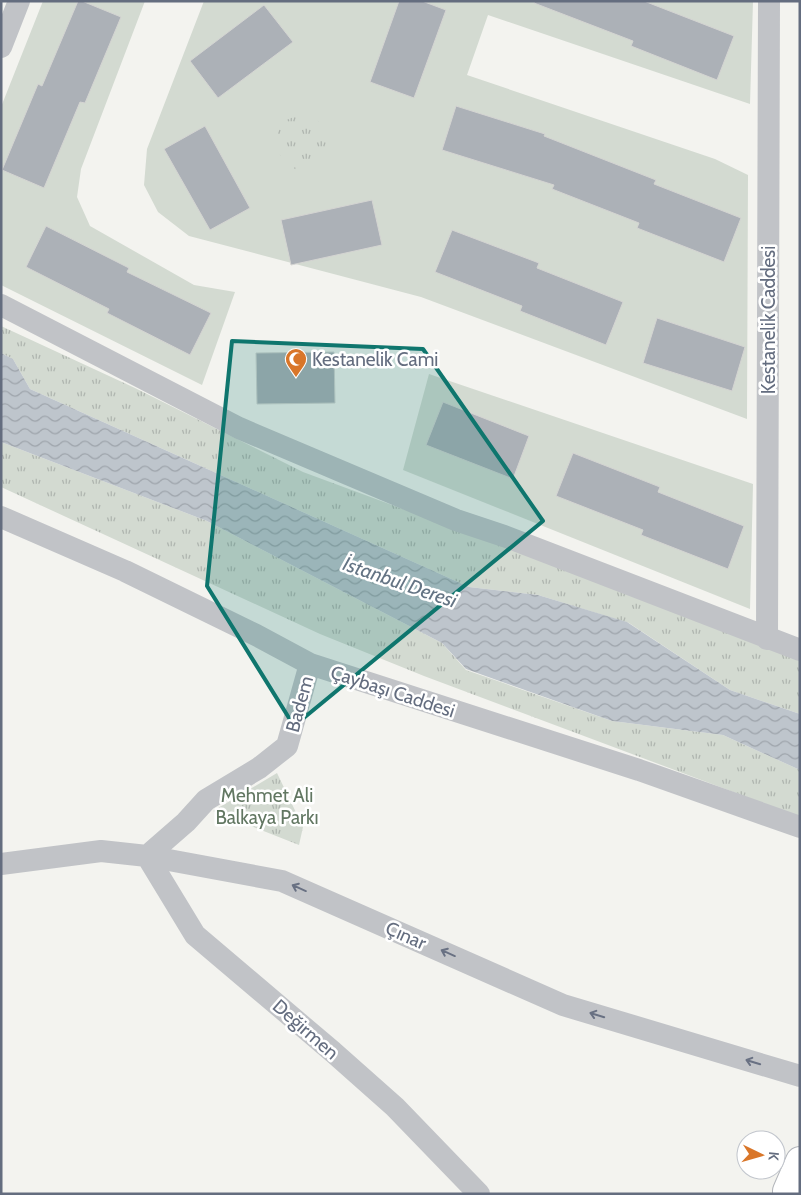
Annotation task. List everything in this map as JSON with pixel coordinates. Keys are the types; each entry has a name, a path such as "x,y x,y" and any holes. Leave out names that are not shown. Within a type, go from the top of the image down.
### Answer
{"main road":[{"path":"791,1185 800,1161"}],"street":[{"path":"1,47 19,1"},
{"name":"Kestanelik Caddesi","path":"767,639 769,1"},
{"path":"1,305 239,428 456,520 504,536 767,639 800,650"},
{"name":"Çaybaşı Caddesi","path":"1,517 125,571 256,635 310,664 638,770 800,827"},
{"name":"Badem","path":"147,856 186,822 206,800 259,768 287,746 310,664"},
{"name":"Çınar","path":"1,864 101,851 147,856 282,881 563,1005 800,1076"},
{"name":"Değirmen","path":"147,856 195,935 395,1107 479,1194"}],"highlighted area":[{"path":"232,341 423,349 543,521 294,726 207,586"}],"green space":[{"path":"43,1 145,1 81,169 77,197 90,226 194,285 235,292 202,385 1,285 1,107"},
{"path":"204,1 753,1 750,104 488,15 467,75 715,159 748,175 747,419 421,297 189,236 158,212 144,185 147,149"},
{"path":"306,112 329,130 324,158 296,170 275,150 279,123"},
{"path":"1,326 135,388 303,472 800,656 800,714 730,690 629,623 538,595 469,587 30,389 13,359 1,353"},
{"path":"429,374 753,484 750,609 403,470"},
{"path":"1,442 207,521 442,643 466,670 612,721 723,735 800,770 800,817 424,676 320,634 1,487"},
{"name":"Mehmet Ali Balkaya Parkı","path":"277,773 303,827 299,845 213,811"}],"water":[{"name":"İstanbul Deresi","path":"1,353 13,359 30,389 469,587 538,595 627,622 730,690 800,714 800,770 723,735 612,721 466,669 442,643 207,521 1,442"}],"building":[{"path":"78,1 121,17 85,103 80,102 44,188 2,170 38,84 42,86"},
{"path":"399,1 422,1 446,10 414,98 370,82"},
{"path":"535,1 644,1 734,36 717,80 631,46 633,41 534,3"},
{"path":"264,5 293,42 218,98 190,61"},
{"path":"456,106 545,134 544,136 656,180 654,184 741,218 724,262 637,228 639,223 552,189 554,185 442,150"},
{"path":"205,126 250,208 210,230 164,149"},
{"path":"372,200 382,245 291,265 281,220"},
{"path":"46,226 129,268 127,272 211,313 190,355 107,313 109,309 26,267"},
{"path":"452,230 539,263 537,268 623,302 606,345 520,311 522,306 435,272"},
{"path":"657,318 745,347 732,391 643,363"},
{"name":"Kestanelik Cami","path":"334,352 335,403 257,404 256,353"},
{"path":"443,402 529,436 513,479 426,445"},
{"path":"573,453 660,487 658,492 744,526 728,569 641,535 643,530 556,496"}],"place":[{"name":"Kestanelik Cami","path":"296,378"}]}
